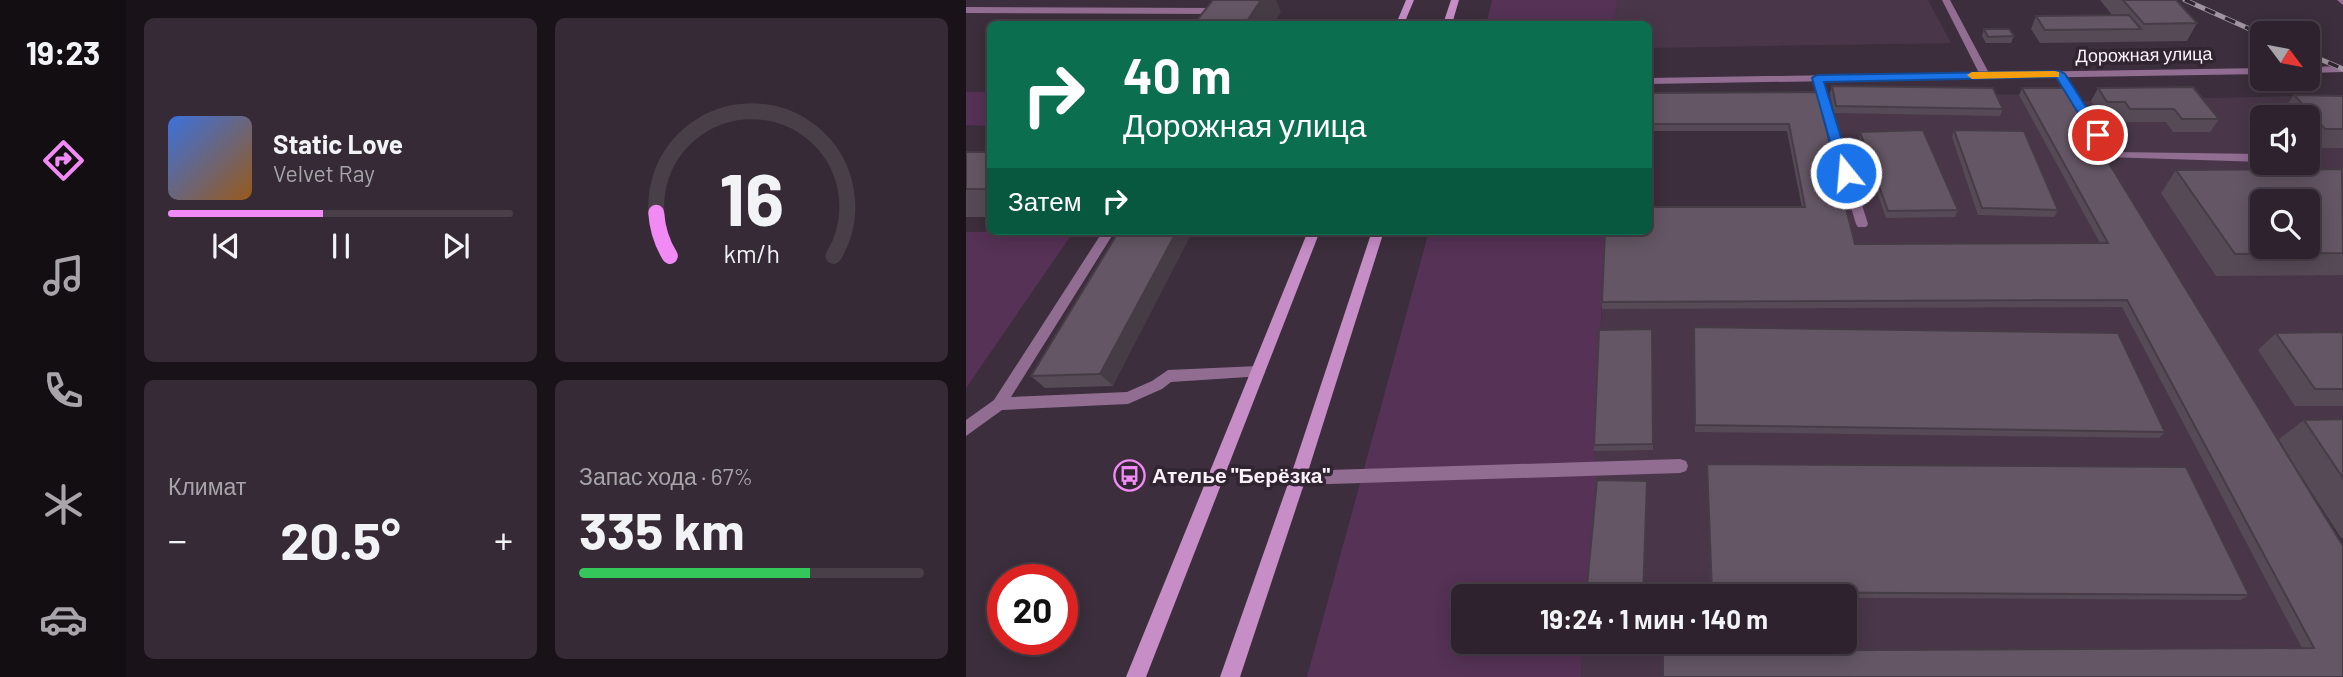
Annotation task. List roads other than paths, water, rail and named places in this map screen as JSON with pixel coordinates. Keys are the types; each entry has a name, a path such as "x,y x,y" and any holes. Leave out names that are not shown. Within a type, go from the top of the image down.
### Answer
{"main road":[{"path":"1401,21 1410,0"},
{"path":"1448,21 1455,0"},
{"path":"1136,677 1312,235"},
{"path":"1230,677 1377,235"}],"street":[{"path":"1946,0 1985,75"},
{"path":"966,10 1231,8"},
{"path":"1212,21 1220,10"},
{"path":"2320,70 2343,69"},
{"name":"Дорожная улица","path":"1652,81 2250,71"},
{"path":"2060,74 2110,155 2250,158"},
{"path":"1817,78 1862,224"},
{"path":"966,429 999,404 1106,235"},
{"path":"999,404 1128,398 1168,376 1258,372"},
{"path":"1298,478 1680,466"}],"railway":[{"path":"2185,0 2250,29"},
{"path":"2320,59 2343,69"}],"place":[{"name":"Ателье \"Берёзка\"","path":"1129,476"}]}
